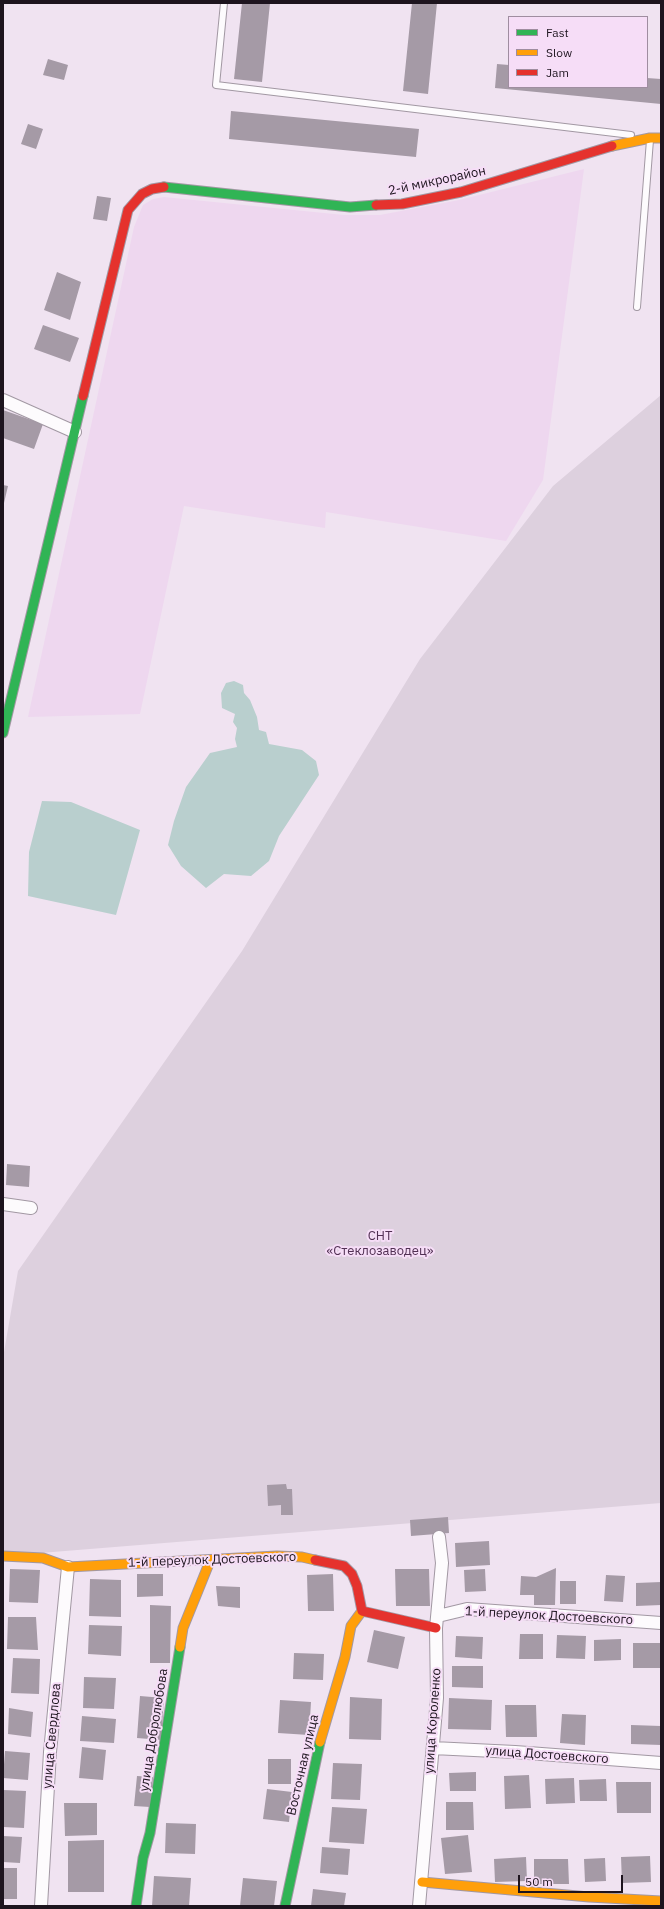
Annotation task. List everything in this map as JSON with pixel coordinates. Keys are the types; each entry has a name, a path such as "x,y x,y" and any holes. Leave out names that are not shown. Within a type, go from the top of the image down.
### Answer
{"street":[{"name":"2-й микрорайон","path":"75,432 128,210 142,194 152,189 163,187 350,207 402,204 461,192 518,176 605,147 650,138 661,138"},
{"path":"3,400 75,432 3,733"},
{"path":"3,1204 31,1208"},
{"name":"улица Короленко","path":"419,1906 437,1698 436,1628 442,1563 439,1537"},
{"name":"1-й переулок Достоевского","path":"3,1556 43,1558 68,1567 147,1562 210,1561 277,1556 302,1557 344,1566 352,1574 358,1586 362,1611"},
{"name":"улица Добролюбова","path":"136,1906 143,1858 150,1833 183,1628 210,1561"},
{"name":"улица Свердлова","path":"43,1906 50,1752 68,1567"},
{"name":"1-й переулок Достоевского","path":"438,1616 467,1609 661,1623"},
{"path":"362,1611 436,1628"},
{"name":"Восточная улица","path":"285,1906 317,1753 345,1657 351,1626 362,1611"},
{"name":"улица Достоевского","path":"432,1748 515,1752 661,1763"},
{"path":"422,1882 589,1897 661,1901"}],"lane":[{"path":"224,3 216,86 650,138 637,308"}],"shaded area":[{"path":"584,169 543,480 506,541 326,512 325,528 184,506 140,714 28,717 134,227 143,205 153,199 164,197 344,215 380,215 459,200"},
{"path":"234,681 243,685 244,693 250,700 257,717 259,730 266,732 269,744 302,750 316,761 319,775 279,836 269,861 251,876 224,874 206,888 181,866 168,845 174,821 186,787 210,753 237,747 235,739 237,728 233,722 235,714 222,708 221,693 226,683"},
{"path":"42,801 71,802 140,830 116,915 28,896 29,852"}],"green space":[{"name":"СНТ «Стеклозаводец»","path":"661,395 661,1503 3,1556 3,1358 18,1271 242,951 420,659 553,486"}],"building":[{"path":"242,3 270,3 262,82 234,79"},
{"path":"412,3 437,3 428,94 403,91"},
{"path":"48,59 68,65 64,80 43,75"},
{"path":"497,64 508,65 508,88 648,88 648,78 661,79 661,104 495,88"},
{"path":"231,111 419,129 416,157 229,139"},
{"path":"28,124 43,129 36,149 21,144"},
{"path":"97,196 111,198 107,221 93,219"},
{"path":"57,272 81,282 70,320 44,310"},
{"path":"43,325 79,338 70,362 34,349"},
{"path":"3,410 43,424 34,449 3,438"},
{"path":"3,485 8,486 4,503 3,503"},
{"path":"7,1164 30,1166 29,1187 6,1185"},
{"path":"286,1484 287,1489 292,1489 293,1515 281,1515 281,1505 268,1506 267,1485"},
{"path":"448,1517 449,1533 411,1536 410,1520"},
{"path":"489,1541 490,1565 456,1567 455,1543"},
{"path":"556,1568 555,1605 534,1605 534,1595 520,1595 521,1576 536,1577"},
{"path":"10,1569 40,1570 38,1603 9,1602"},
{"path":"395,1569 429,1569 430,1606 396,1606"},
{"path":"485,1569 486,1591 465,1592 464,1570"},
{"path":"137,1574 163,1574 163,1596 137,1597"},
{"path":"333,1574 334,1611 308,1611 307,1575"},
{"path":"606,1575 625,1576 623,1602 604,1601"},
{"path":"90,1579 121,1580 121,1617 89,1616"},
{"path":"560,1581 576,1581 576,1604 560,1604"},
{"path":"661,1582 661,1605 636,1606 636,1583"},
{"path":"216,1586 240,1587 240,1608 218,1606"},
{"path":"150,1605 171,1606 170,1663 150,1663"},
{"path":"8,1617 36,1617 38,1650 7,1649"},
{"path":"89,1625 122,1626 121,1656 88,1654"},
{"path":"374,1630 405,1637 398,1669 367,1662"},
{"path":"520,1634 543,1634 543,1659 519,1659"},
{"path":"557,1635 586,1636 585,1659 556,1658"},
{"path":"456,1636 483,1637 482,1659 455,1657"},
{"path":"621,1639 621,1660 594,1661 594,1640"},
{"path":"633,1643 661,1643 661,1668 633,1668"},
{"path":"294,1653 324,1654 323,1680 293,1679"},
{"path":"13,1658 40,1659 39,1694 11,1693"},
{"path":"452,1666 483,1666 483,1688 452,1687"},
{"path":"84,1677 116,1678 114,1709 83,1708"},
{"path":"140,1696 164,1698 161,1740 137,1738"},
{"path":"350,1697 382,1699 381,1740 349,1739"},
{"path":"449,1698 492,1700 491,1730 448,1729"},
{"path":"280,1700 311,1702 309,1735 278,1733"},
{"path":"505,1705 536,1705 537,1737 506,1737"},
{"path":"9,1708 33,1712 31,1737 8,1734"},
{"path":"562,1714 586,1715 585,1745 560,1743"},
{"path":"82,1716 116,1719 114,1743 80,1741"},
{"path":"631,1725 661,1726 661,1745 631,1744"},
{"path":"82,1747 106,1750 103,1780 79,1778"},
{"path":"5,1751 30,1753 28,1780 3,1778"},
{"path":"268,1759 291,1759 291,1784 268,1784"},
{"path":"333,1763 362,1764 360,1800 331,1799"},
{"path":"476,1772 476,1791 450,1791 449,1773"},
{"path":"529,1775 531,1808 505,1809 504,1776"},
{"path":"137,1776 153,1777 150,1807 134,1806"},
{"path":"574,1778 575,1803 546,1804 545,1779"},
{"path":"606,1779 607,1801 580,1801 579,1780"},
{"path":"616,1782 651,1782 651,1813 617,1813"},
{"path":"267,1789 292,1792 289,1822 263,1819"},
{"path":"3,1790 26,1791 24,1828 3,1827"},
{"path":"446,1802 473,1802 474,1830 446,1830"},
{"path":"64,1803 97,1803 97,1835 65,1836"},
{"path":"332,1807 367,1809 364,1844 329,1842"},
{"path":"166,1823 196,1824 195,1854 165,1853"},
{"path":"468,1835 472,1872 445,1874 441,1838"},
{"path":"3,1836 22,1837 20,1863 3,1862"},
{"path":"104,1840 104,1892 68,1892 68,1841"},
{"path":"322,1847 350,1849 348,1875 320,1873"},
{"path":"650,1856 651,1882 622,1883 621,1857"},
{"path":"526,1857 527,1881 495,1882 494,1859"},
{"path":"605,1858 606,1881 585,1882 584,1859"},
{"path":"534,1859 568,1859 569,1884 534,1884"},
{"path":"3,1868 17,1868 17,1899 3,1899"},
{"path":"154,1876 191,1878 189,1906 152,1906"},
{"path":"243,1878 277,1881 274,1906 240,1906"},
{"path":"313,1889 346,1893 344,1906 311,1906"}],"traffic: fast":[{"path":"164,187 350,207 376,205"},
{"path":"3,733 83,396"},
{"path":"136,1906 143,1858 150,1833 180,1647"},
{"path":"285,1906 320,1742"}],"traffic: slow":[{"path":"612,146 650,138 661,138"},
{"path":"3,1556 43,1558 68,1567 277,1556 302,1557 315,1560"},
{"path":"180,1647 183,1628 210,1561"},
{"path":"320,1742 345,1657 351,1626 362,1611"},
{"path":"422,1882 589,1897 661,1901"}],"traffic: jam":[{"path":"376,205 402,204 461,192 612,146"},
{"path":"83,396 128,210 142,194 152,189 164,187"},
{"path":"315,1560 344,1566 352,1574 357,1586 362,1611 436,1628"}]}
